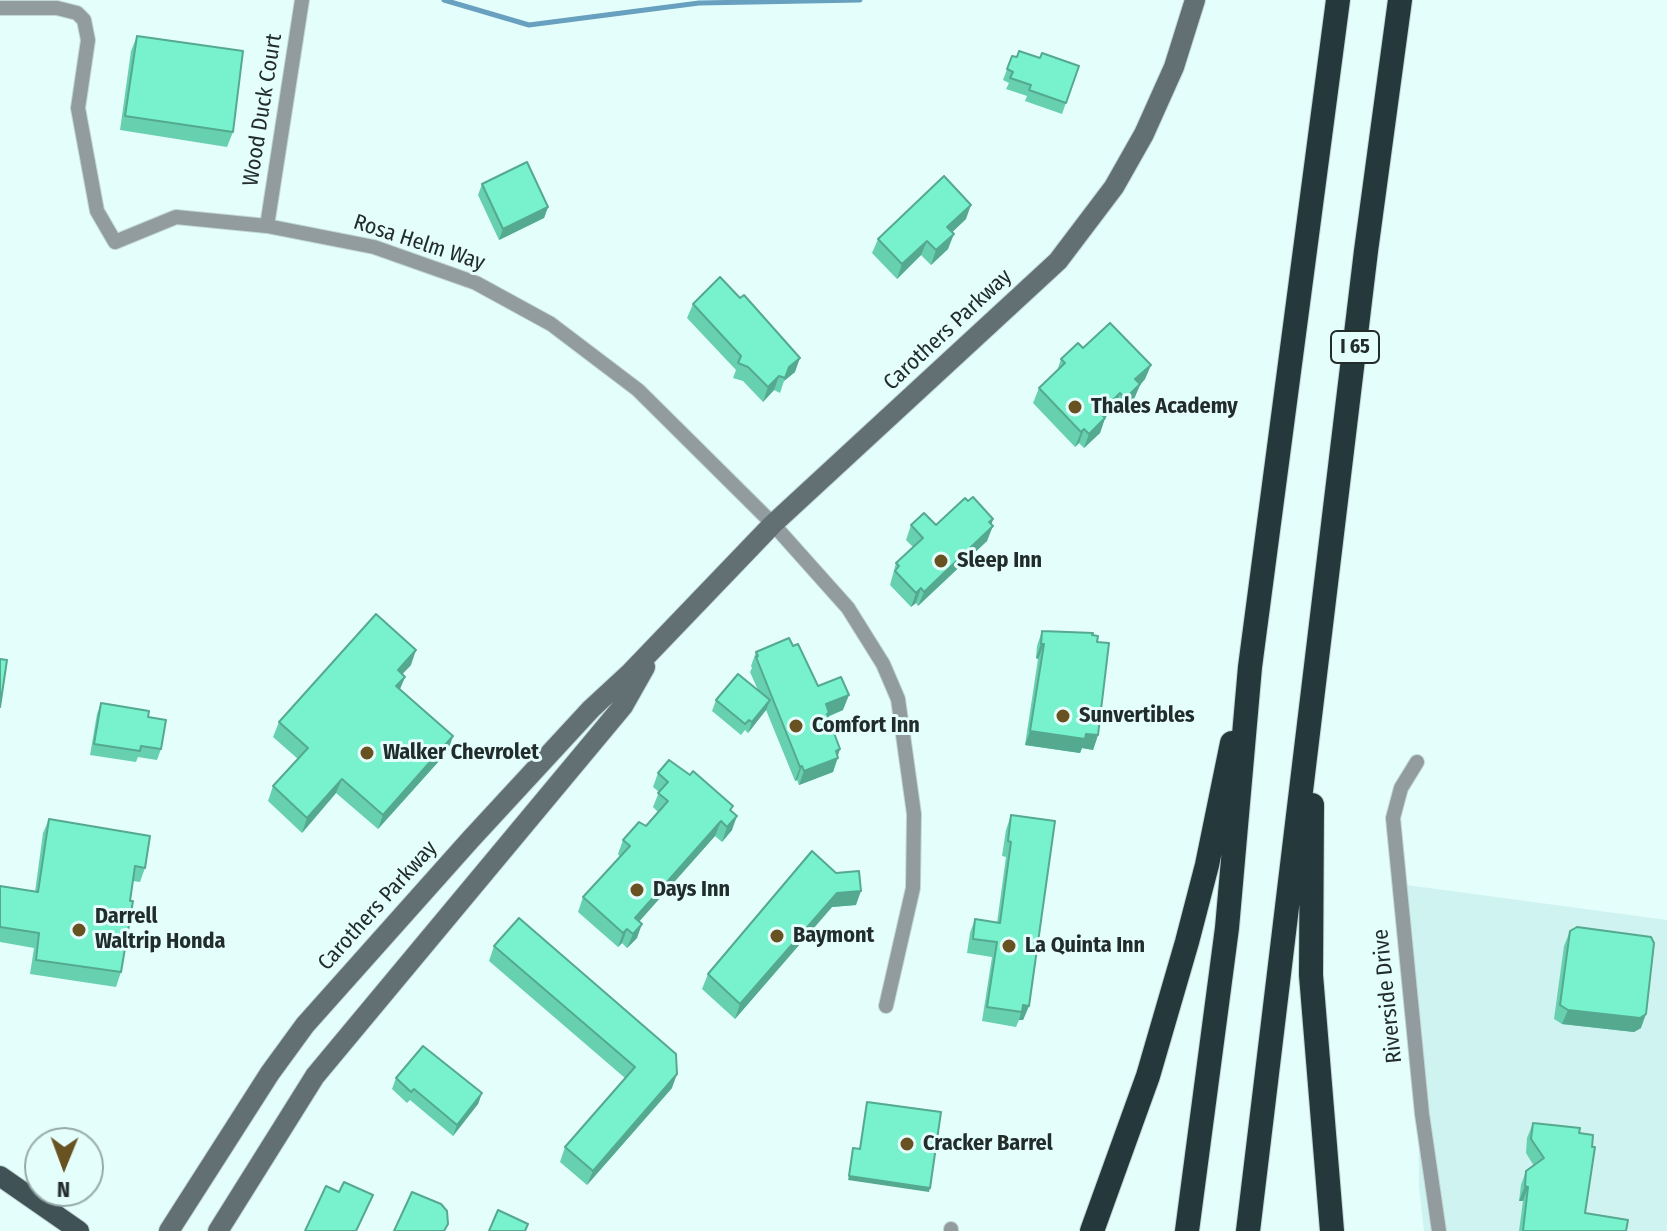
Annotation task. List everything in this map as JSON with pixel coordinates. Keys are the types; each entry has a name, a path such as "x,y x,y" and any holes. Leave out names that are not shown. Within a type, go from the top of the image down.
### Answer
{"highway":[{"path":"1187,1231 1227,928 1250,667 1338,0"},
{"name":"I 65","path":"1248,1231 1400,0"},
{"path":"1092,1231 1148,1076 1187,942 1250,667"},
{"path":"1312,695 1311,975 1332,1231"}],"main road":[{"name":"Carothers Parkway","path":"169,1231 270,1073 305,1025 591,709 773,524 1058,261 1114,187 1144,134 1174,67 1195,0"},
{"name":"Carothers Parkway","path":"218,1231 315,1076 623,706 658,642"},
{"path":"407,910 435,932"},
{"path":"0,1176 79,1231"}],"street":[{"name":"Wood Duck Court","path":"267,226 302,0"},
{"name":"Rosa Helm Way","path":"0,8 68,9 84,20 88,40 78,108 97,211 115,242 176,217 267,226 389,252 476,283 551,324 638,390 773,524 848,608 883,664 898,699 914,814 913,888 886,1006"},
{"name":"Riverside Drive","path":"1417,762 1401,788 1393,818 1422,1114 1439,1231"}],"shaded area":[{"path":"1399,884 1667,920 1667,1231 1424,1231 1419,1187 1418,1067"}],"building":[{"path":"137,36 243,51 233,132 125,116"},
{"path":"1019,51 1040,58 1042,53 1079,66 1066,103 1029,90 1031,85 1010,78 1013,72 1007,69 1012,56 1017,57"},
{"path":"527,162 548,207 503,229 482,184"},
{"path":"944,176 971,205 947,227 954,234 936,250 927,241 902,264 878,239"},
{"path":"720,277 740,298 744,295 800,358 789,367 785,378 779,376 768,387 748,367 738,363 741,356 693,304"},
{"path":"1110,323 1151,365 1135,379 1140,384 1125,399 1120,393 1100,413 1105,418 1089,434 1084,429 1081,432 1039,388 1065,363 1061,359 1078,343 1083,348"},
{"path":"973,497 993,519 989,522 993,526 924,592 921,588 916,593 895,571 899,566 896,563 923,538 911,525 924,513 936,525 965,498 968,501"},
{"path":"376,614 416,650 398,670 405,677 396,686 453,736 383,815 342,779 307,818 273,786 308,748 279,722"},
{"path":"1042,631 1093,633 1098,636 1097,642 1109,643 1098,735 1086,734 1085,739 1030,731 1044,644 1041,644"},
{"path":"789,638 793,646 798,644 818,686 841,677 849,695 826,704 840,749 836,751 838,758 804,771 756,657 756,652"},
{"path":"0,659 7,660 0,707"},
{"path":"738,674 770,700 752,722 749,720 745,724 716,700"},
{"path":"101,703 149,711 148,717 166,720 161,749 141,746 140,751 94,744"},
{"path":"669,760 690,775 693,771 733,806 730,810 737,816 727,827 721,821 635,918 642,924 633,934 627,929 623,933 583,897 630,846 623,840 639,822 646,826 668,801 658,793 668,782 658,773"},
{"path":"1011,815 1055,821 1029,1006 1023,1005 1022,1012 987,1007 997,942 973,939 975,919 1000,923 1011,842 1008,841"},
{"path":"49,819 150,836 145,868 135,866 130,901 133,901 121,972 36,960 39,933 0,927 0,886 38,892"},
{"name":"Baymont","path":"812,851 836,873 859,871 861,891 837,893 740,1004 708,974"},
{"path":"519,918 676,1054 677,1074 593,1171 565,1147 635,1067 494,946"},
{"path":"1577,927 1651,937 1654,943 1646,1014 1640,1018 1568,1010 1560,1005 1570,931"},
{"path":"423,1046 482,1093 457,1125 396,1078"},
{"path":"867,1102 941,1112 930,1188 849,1176 853,1148 860,1149"},
{"path":"1533,1123 1580,1128 1579,1133 1593,1135 1592,1147 1595,1147 1585,1213 1628,1220 1626,1231 1523,1231 1528,1187 1525,1186 1526,1171 1544,1158 1531,1139"},
{"path":"344,1182 373,1195 356,1231 305,1231 326,1186 339,1192"},
{"path":"412,1192 441,1204 447,1211 448,1224 444,1231 394,1231"},
{"path":"498,1210 528,1224 525,1231 489,1231"}],"waterway":[{"path":"444,0 529,25 699,3 860,0"}],"place":[{"name":"Thales Academy","path":"1075,407"},
{"name":"Sleep Inn","path":"941,561"},
{"name":"Sunvertibles","path":"1063,716"},
{"name":"Comfort Inn","path":"796,726"},
{"name":"Walker Chevrolet","path":"367,753"},
{"name":"Days Inn","path":"637,890"},
{"name":"Darrell Waltrip Honda","path":"79,930"},
{"name":"Baymont","path":"777,936"},
{"name":"La Quinta Inn","path":"1009,946"},
{"name":"Cracker Barrel","path":"907,1144"}]}
